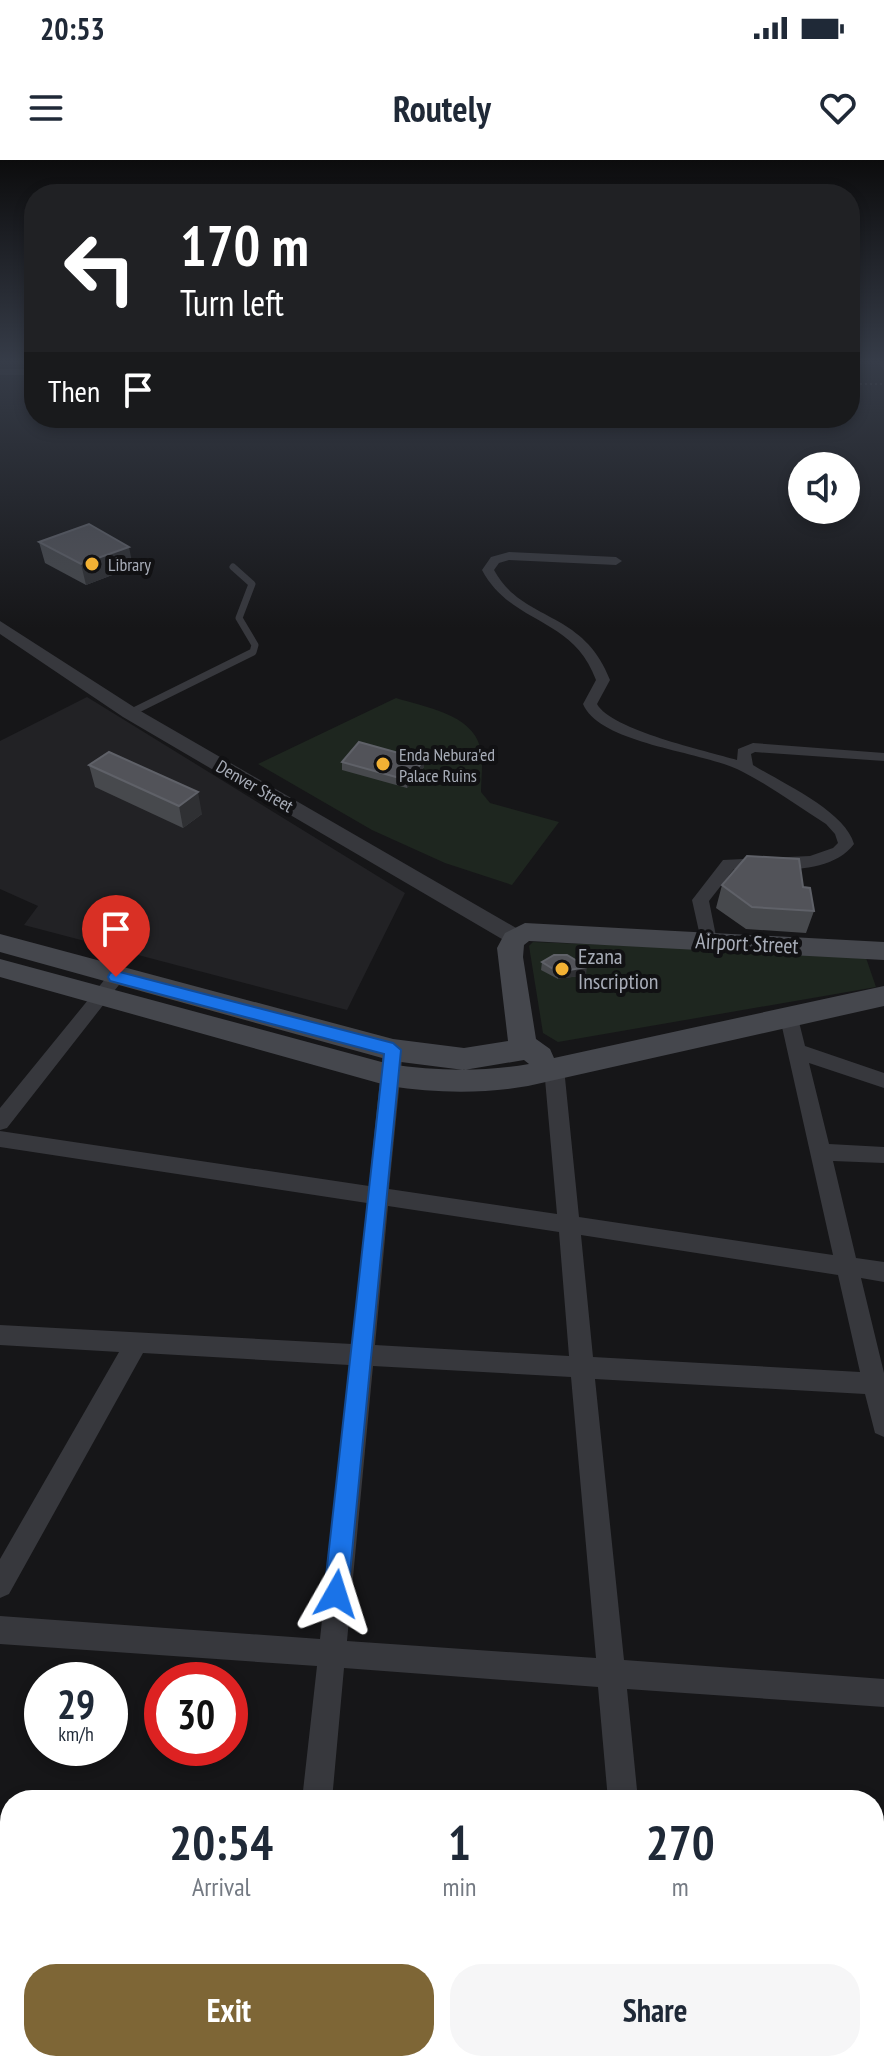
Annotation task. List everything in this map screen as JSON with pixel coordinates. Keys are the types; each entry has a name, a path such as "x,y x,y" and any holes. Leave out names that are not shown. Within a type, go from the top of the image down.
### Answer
{"main road":[{"name":"Airport Street","path":"515,937 537,931 880,952"},
{"path":"515,937 509,947 523,1044 554,1068"},
{"path":"0,943 109,988"},
{"path":"0,968 109,988 391,1062 442,1082 498,1081 884,996"},
{"path":"391,1062 514,1053 523,1044"}],"street":[{"path":"616,561 509,556 495,560 488,570 498,587 575,634 585,646 603,680 590,704 604,720 634,734 746,767 832,821 843,833 846,844 842,852 814,861 729,864 700,900 708,941"},
{"name":"Denver Street","path":"3,631 130,713 515,937"},
{"path":"746,767 741,755 753,747 884,757"},
{"path":"0,1122 109,988"},
{"path":"789,1018 846,1266 879,1384 884,1425"},
{"path":"797,1051 884,1081"},
{"path":"318,1790 391,1062"},
{"path":"554,1068 622,1790"},
{"path":"0,1139 884,1272"},
{"path":"820,1152 884,1155"},
{"path":"0,1335 879,1384"},
{"path":"0,1585 137,1342"},
{"path":"0,1630 884,1693"}],"lane":[{"path":"130,713 253,652 255,645 241,629 238,618 252,584 233,567"}],"shaded area":[{"path":"87,697 405,893 347,1010 24,925 38,906 0,889 0,741"},
{"path":"396,698 446,714 467,727 480,747 481,792 490,803 559,822 512,885 445,863 372,830 258,764"},
{"path":"533,942 865,955 876,987 558,1042 543,1033 529,946"}],"building":[{"path":"89,524 129,547 81,564 39,542"},
{"path":"359,742 424,760 407,780 342,762"},
{"path":"109,752 198,792 179,806 89,765"},
{"path":"747,856 799,859 803,887 810,888 814,911 752,907 722,885"},
{"path":"554,955 567,955 587,967 558,972 542,962"}],"place":[{"name":"Library","path":"92,564"},
{"name":"Enda Nebura'ed Palace Ruins","path":"383,764"},
{"name":"Ezana Inscription","path":"562,969"}],"route":[{"path":"116,977 393,1050 336,1594"}]}
